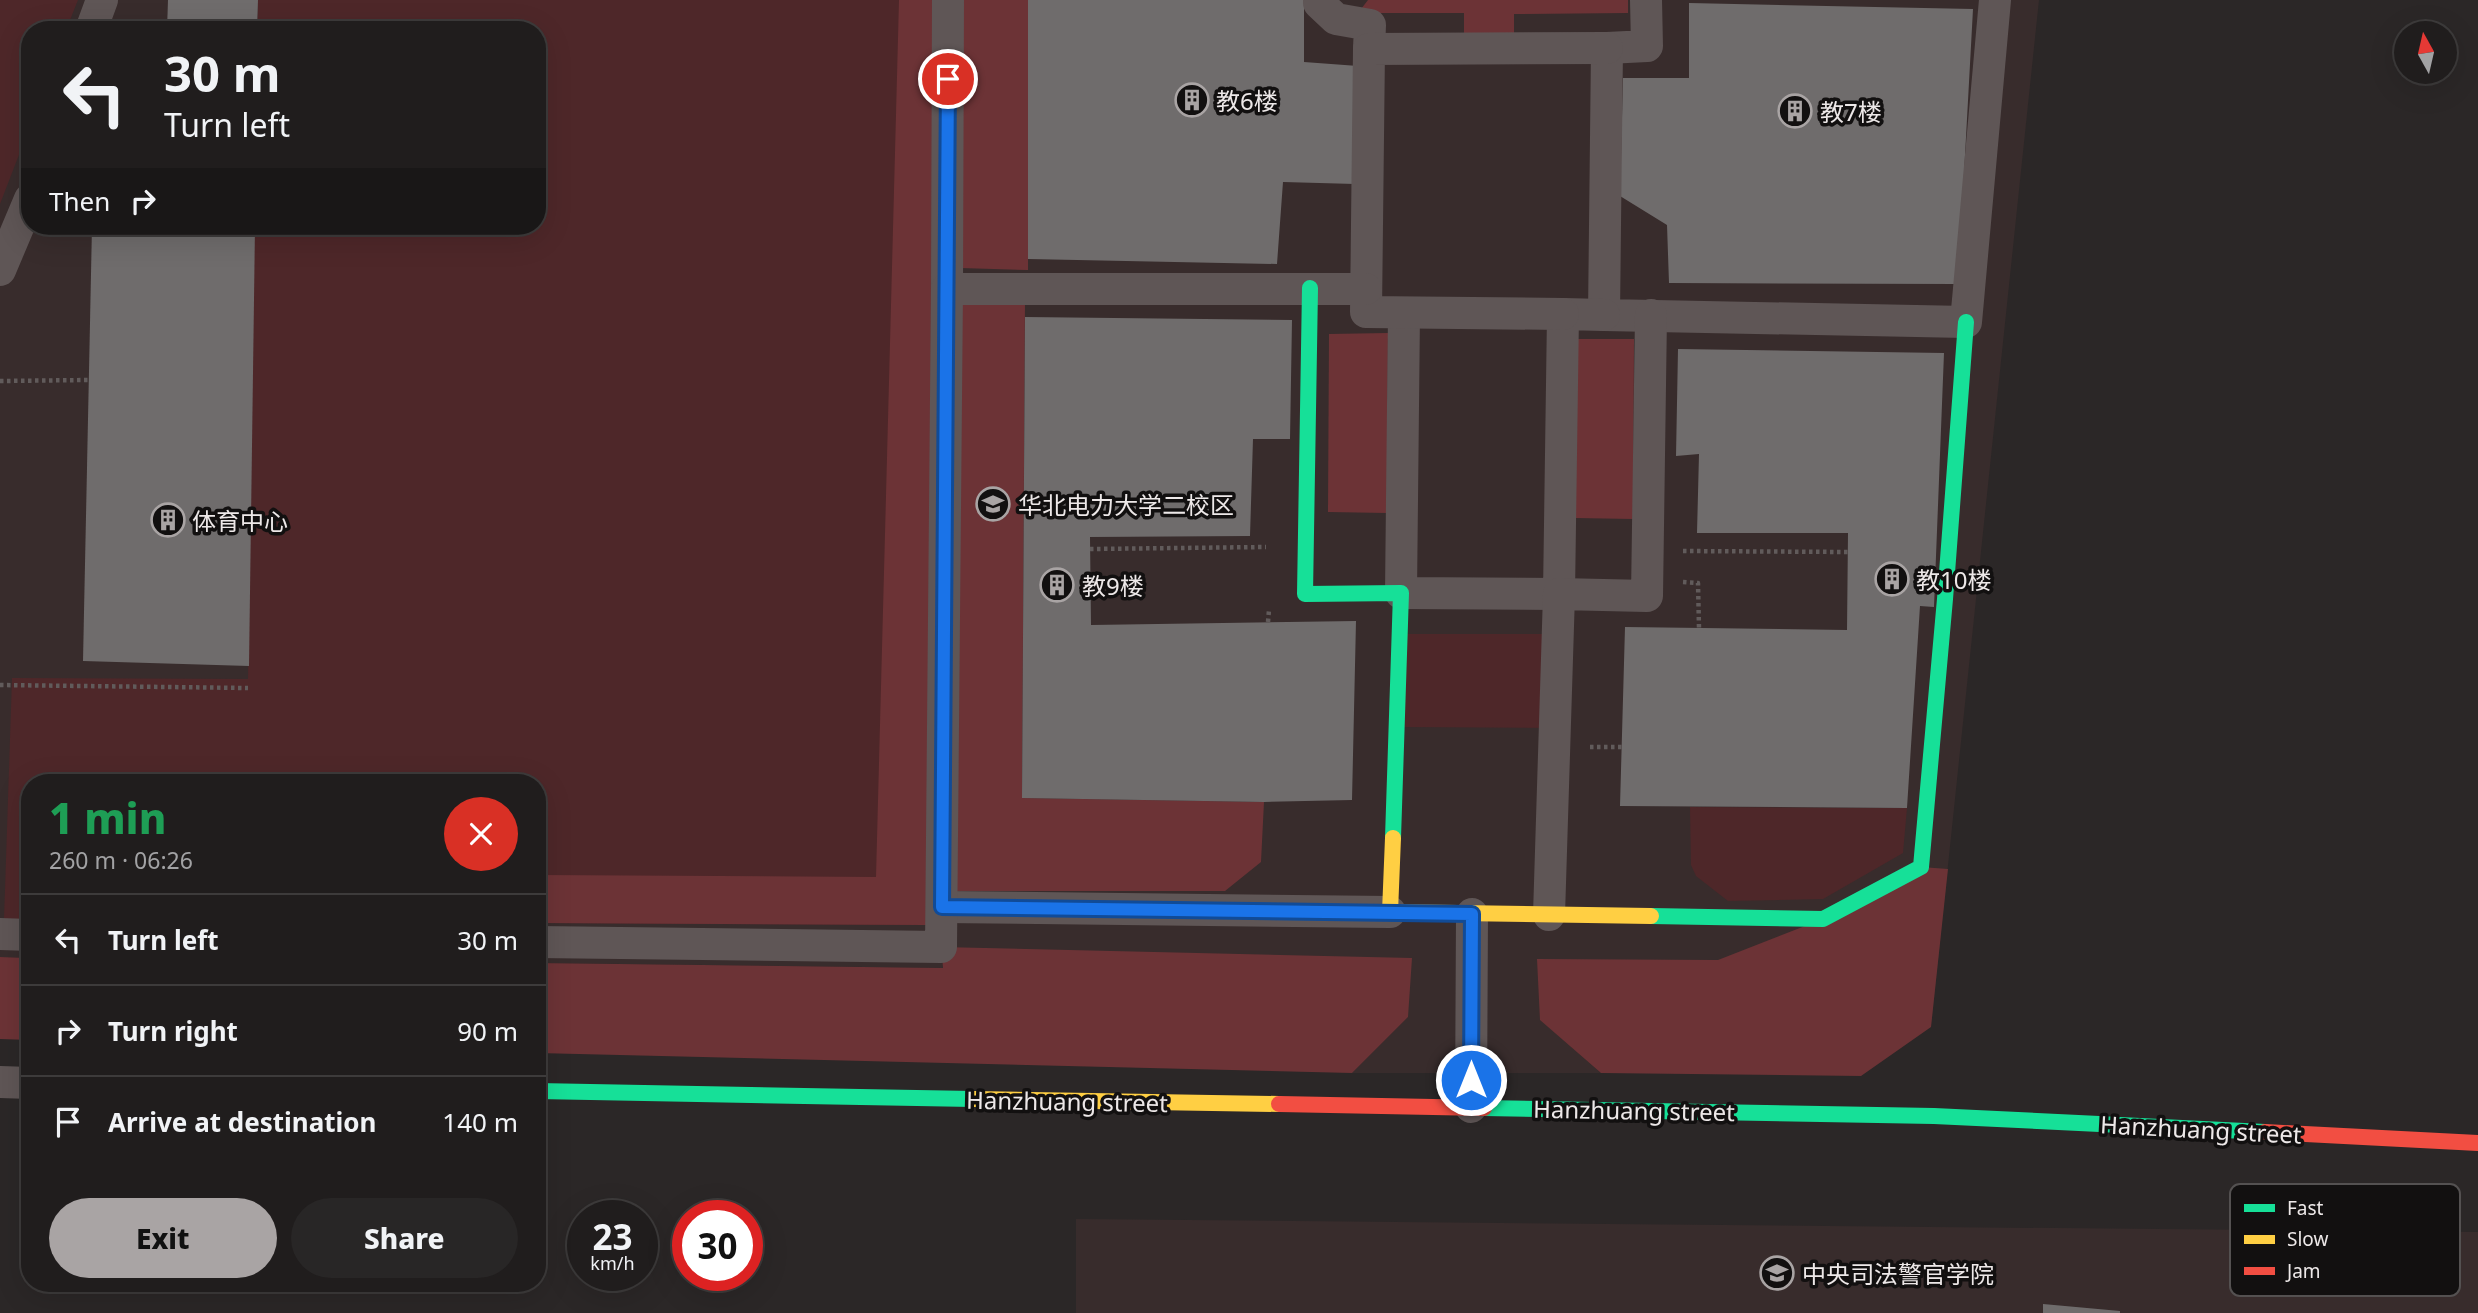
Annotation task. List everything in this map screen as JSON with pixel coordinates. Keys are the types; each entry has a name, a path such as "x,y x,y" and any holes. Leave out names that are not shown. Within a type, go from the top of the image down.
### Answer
{"street":[{"path":"94,21 102,0"},
{"path":"546,942 942,947 948,0"},
{"path":"1319,0 1336,19 1370,25 1366,312 1966,322"},
{"path":"1369,50 1647,46 1646,0"},
{"path":"942,907 1824,919 1921,867 1994,0"},
{"path":"1604,315 1607,48"},
{"path":"0,270 21,220"},
{"path":"947,289 1366,289"},
{"path":"1310,289 1305,594 1647,596 1650,315"},
{"path":"1390,912 1401,593 1404,313"},
{"path":"1549,915 1559,594 1563,314"},
{"path":"1471,1107 1472,914"},
{"path":"0,934 21,935"},
{"path":"0,1082 21,1083"},
{"name":"Hanzhuang street","path":"546,1091 1934,1116 2478,1143"}],"path":[{"path":"0,381 88,380"},
{"path":"1090,549 1306,547"},
{"path":"1648,550 1848,552"},
{"path":"0,685 248,688"}],"shaded area":[{"name":"华北电力大学二校区","path":"0,0 2039,0 1931,1027 1541,1020 1601,1073 1352,1073 1408,1017 941,948 943,968 546,963 546,774 21,774 21,958 0,957"},
{"path":"0,0 78,0 70,21 21,21 21,149 0,204"},
{"path":"258,0 938,0 926,925 546,923 546,774 21,774 21,920 4,920 12,678 248,679 254,235 546,235 546,21 257,21"},
{"path":"899,0 938,0 926,925 546,923 546,875 876,877"},
{"path":"961,0 1028,0 1028,270 960,268"},
{"path":"1368,0 1628,0 1628,13 1514,14 1514,38 1464,37 1464,13 1358,13"},
{"path":"1025,301 1022,798 1264,802 1261,862 1225,891 955,891 960,302"},
{"path":"1388,333 1387,513 1328,512 1329,334"},
{"path":"1575,339 1634,339 1633,519 1575,518"},
{"path":"1404,634 1551,634 1550,728 1400,727"},
{"path":"1690,807 1907,808 1903,853 1823,899 1728,901 1696,876 1691,865"},
{"path":"1921,867 1948,869 1931,1027 1861,1076 1601,1073 1540,1020 1537,959 1718,960 1823,919"},
{"path":"941,947 1412,958 1408,1017 1352,1073 546,1053 546,963 943,968"},
{"path":"0,957 21,958 21,1040 0,1039"},
{"name":"中央司法警官学院","path":"1076,1219 2230,1230 2230,1296 2460,1296 2460,1232 2478,1232 2478,1313 1076,1313"}],"building":[{"path":"168,0 258,0 257,21 167,21"},
{"name":"教6楼","path":"1028,0 1304,0 1304,62 1358,66 1355,184 1283,182 1277,264 1028,259"},
{"name":"教7楼","path":"1689,3 1973,9 1958,284 1669,283 1667,225 1620,196 1623,78 1689,78"},
{"name":"体育中心","path":"92,235 255,235 249,666 83,661"},
{"name":"教9楼","path":"1025,317 1292,320 1290,439 1253,439 1250,536 1090,537 1091,625 1356,621 1352,800 1264,802 1022,798"},
{"name":"教10楼","path":"1678,349 1944,353 1934,607 1920,606 1907,808 1620,806 1625,627 1847,630 1848,533 1697,533 1699,454 1676,456"},
{"path":"2043,1304 2120,1311 2120,1313 2043,1313"}],"traffic: fast":[{"path":"1310,288 1305,594 1401,593 1393,838"},
{"path":"1651,916 1823,919 1921,867 1966,322"},
{"path":"546,1091 973,1099"},
{"path":"1484,1108 1934,1116 2265,1132"}],"traffic: slow":[{"path":"1393,838 1390,912 1651,916"},
{"path":"973,1099 1279,1104"}],"traffic: jam":[{"path":"1279,1104 1484,1108"},
{"path":"2265,1132 2478,1143"}],"place":[{"name":"教6楼","path":"1192,100"},
{"name":"教7楼","path":"1795,111"},
{"name":"华北电力大学二校区","path":"993,504"},
{"name":"体育中心","path":"168,520"},
{"name":"教10楼","path":"1892,579"},
{"name":"教9楼","path":"1057,585"},
{"name":"中央司法警官学院","path":"1777,1273"}],"route":[{"path":"948,79 942,907 1472,914 1471,1080"}]}
